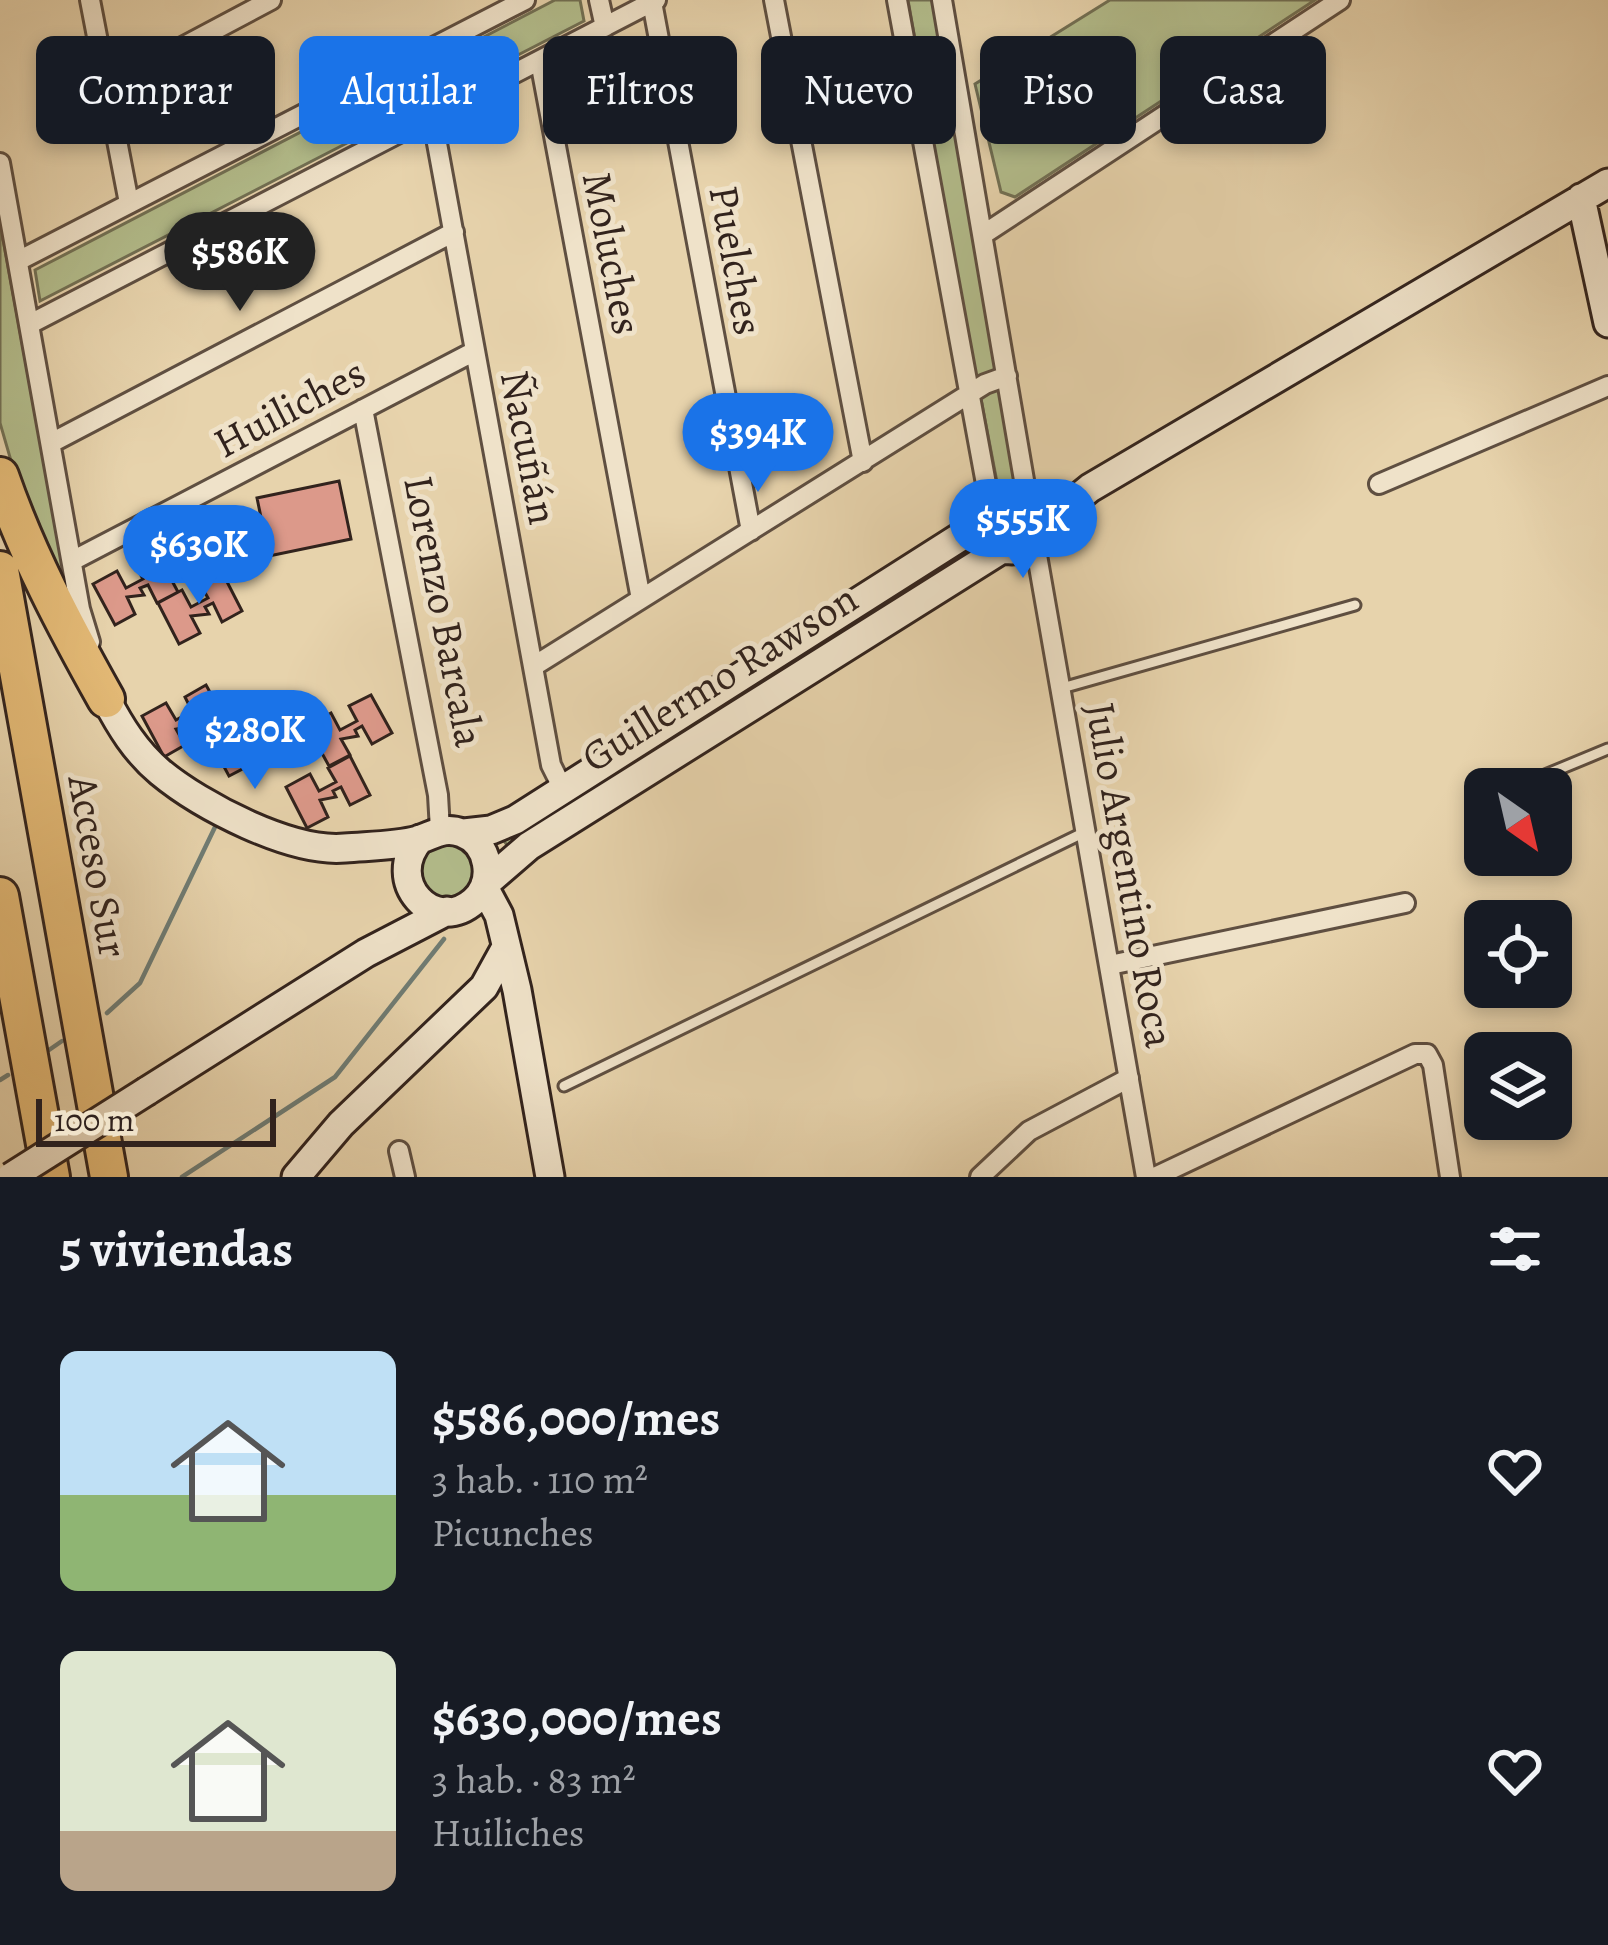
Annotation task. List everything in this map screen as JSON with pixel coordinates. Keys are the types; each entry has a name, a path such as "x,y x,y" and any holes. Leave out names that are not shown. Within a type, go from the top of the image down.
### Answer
{"highway":[{"path":"0,476 16,523 62,620 106,699"},
{"name":"Acceso Sur","path":"0,570 109,1177"},
{"path":"0,896 51,1177"}],"main road":[{"name":"Guillermo Rawson","path":"106,699 130,740 160,772 237,819 291,840 337,849 505,825 1608,183"},
{"path":"1582,198 1608,323"},
{"name":"Guillermo Rawson","path":"485,885 529,846 1014,526"},
{"path":"366,953 395,920 407,882 408,856 442,834 474,839 486,858 485,885 499,915 517,990 550,1177"},
{"path":"407,882 421,902 454,910 505,950"},
{"path":"11,1177 366,953 476,899 485,885"},
{"path":"296,1177 341,1124 484,987 505,950"}],"street":[{"path":"90,0 97,36"},
{"path":"203,36 271,0"},
{"path":"18,261 525,0"},
{"path":"599,0 604,27"},
{"path":"774,0 863,461"},
{"path":"897,0 968,396 1014,526"},
{"path":"942,0 1024,480 1014,526"},
{"path":"984,234 1340,0"},
{"path":"519,72 654,1"},
{"name":"Puelches","path":"654,1 751,532"},
{"name":"Moluches","path":"540,61 641,599"},
{"path":"118,144 129,203"},
{"path":"30,324 379,144"},
{"name":"Ñacuñán","path":"438,144 550,765 563,789"},
{"path":"0,163 80,609 106,699"},
{"path":"50,442 454,232"},
{"name":"Huiliches","path":"72,561 475,350"},
{"path":"534,666 1007,376"},
{"path":"1379,484 1608,386"},
{"name":"Lorenzo Barcala","path":"363,409 442,834"},
{"name":"Julio Argentino Roca","path":"1014,526 1044,584 1129,1078 1151,1177"},
{"path":"1110,965 1405,903"},
{"path":"1151,1177 1415,1054 1427,1054 1433,1065 1450,1177"},
{"path":"980,1177 1029,1131 1129,1078"},
{"path":"399,1151 404,1177"}],"lane":[{"path":"1062,688 1354,605"},
{"path":"1562,768 1608,749"},
{"path":"564,1086 1088,831"}],"green space":[{"path":"555,0 580,0 584,21 555,36 543,36 543,42 519,54 519,36 486,36"},
{"path":"908,0 932,0 938,36 914,36"},
{"path":"1110,0 1315,0 1260,36 1160,36 1160,102 1136,118 1136,36 1052,36"},
{"path":"299,133 299,144 345,144 40,301 35,270"},
{"path":"956,136 997,367 993,374 979,377 974,373 933,144 956,144"},
{"path":"989,144 1096,144 1015,197 1001,192"},
{"path":"0,223 73,620 25,509 0,423"},
{"path":"997,389 1017,476 1009,485 997,482 981,399"},
{"path":"976,541 980,549 511,851 500,835"},
{"path":"446,840 469,848 477,882 458,900 432,898 416,872 420,856"}],"building":[{"path":"339,481 351,539 269,556 257,498"},
{"path":"157,553 178,592 157,603 148,585 140,588 144,595 127,597 135,614 115,625 93,584 117,571 126,588 143,579 135,565"},
{"path":"222,572 242,611 222,622 213,603 205,607 209,614 191,616 200,633 179,644 158,603 182,590 191,607 208,598 200,584"},
{"path":"206,685 227,723 207,734 197,716 190,720 193,726 176,729 185,745 164,757 142,716 166,703 176,720 192,711 185,697"},
{"path":"371,695 392,733 372,744 362,726 355,730 358,736 341,739 350,755 329,766 307,726 331,713 340,730 357,721 349,706"},
{"path":"271,704 292,743 272,753 262,735 255,739 258,745 241,748 250,765 229,776 207,735 231,722 240,739 257,730 249,716"},
{"path":"350,756 370,795 350,805 341,787 333,791 336,797 320,800 328,817 307,828 286,787 310,774 319,791 336,782 328,768"}],"waterway":[{"path":"107,1013 140,983 215,827"},
{"path":"182,1177 335,1077 444,939"},
{"path":"49,1050 62,1041"},
{"path":"0,1080 8,1075"}]}
